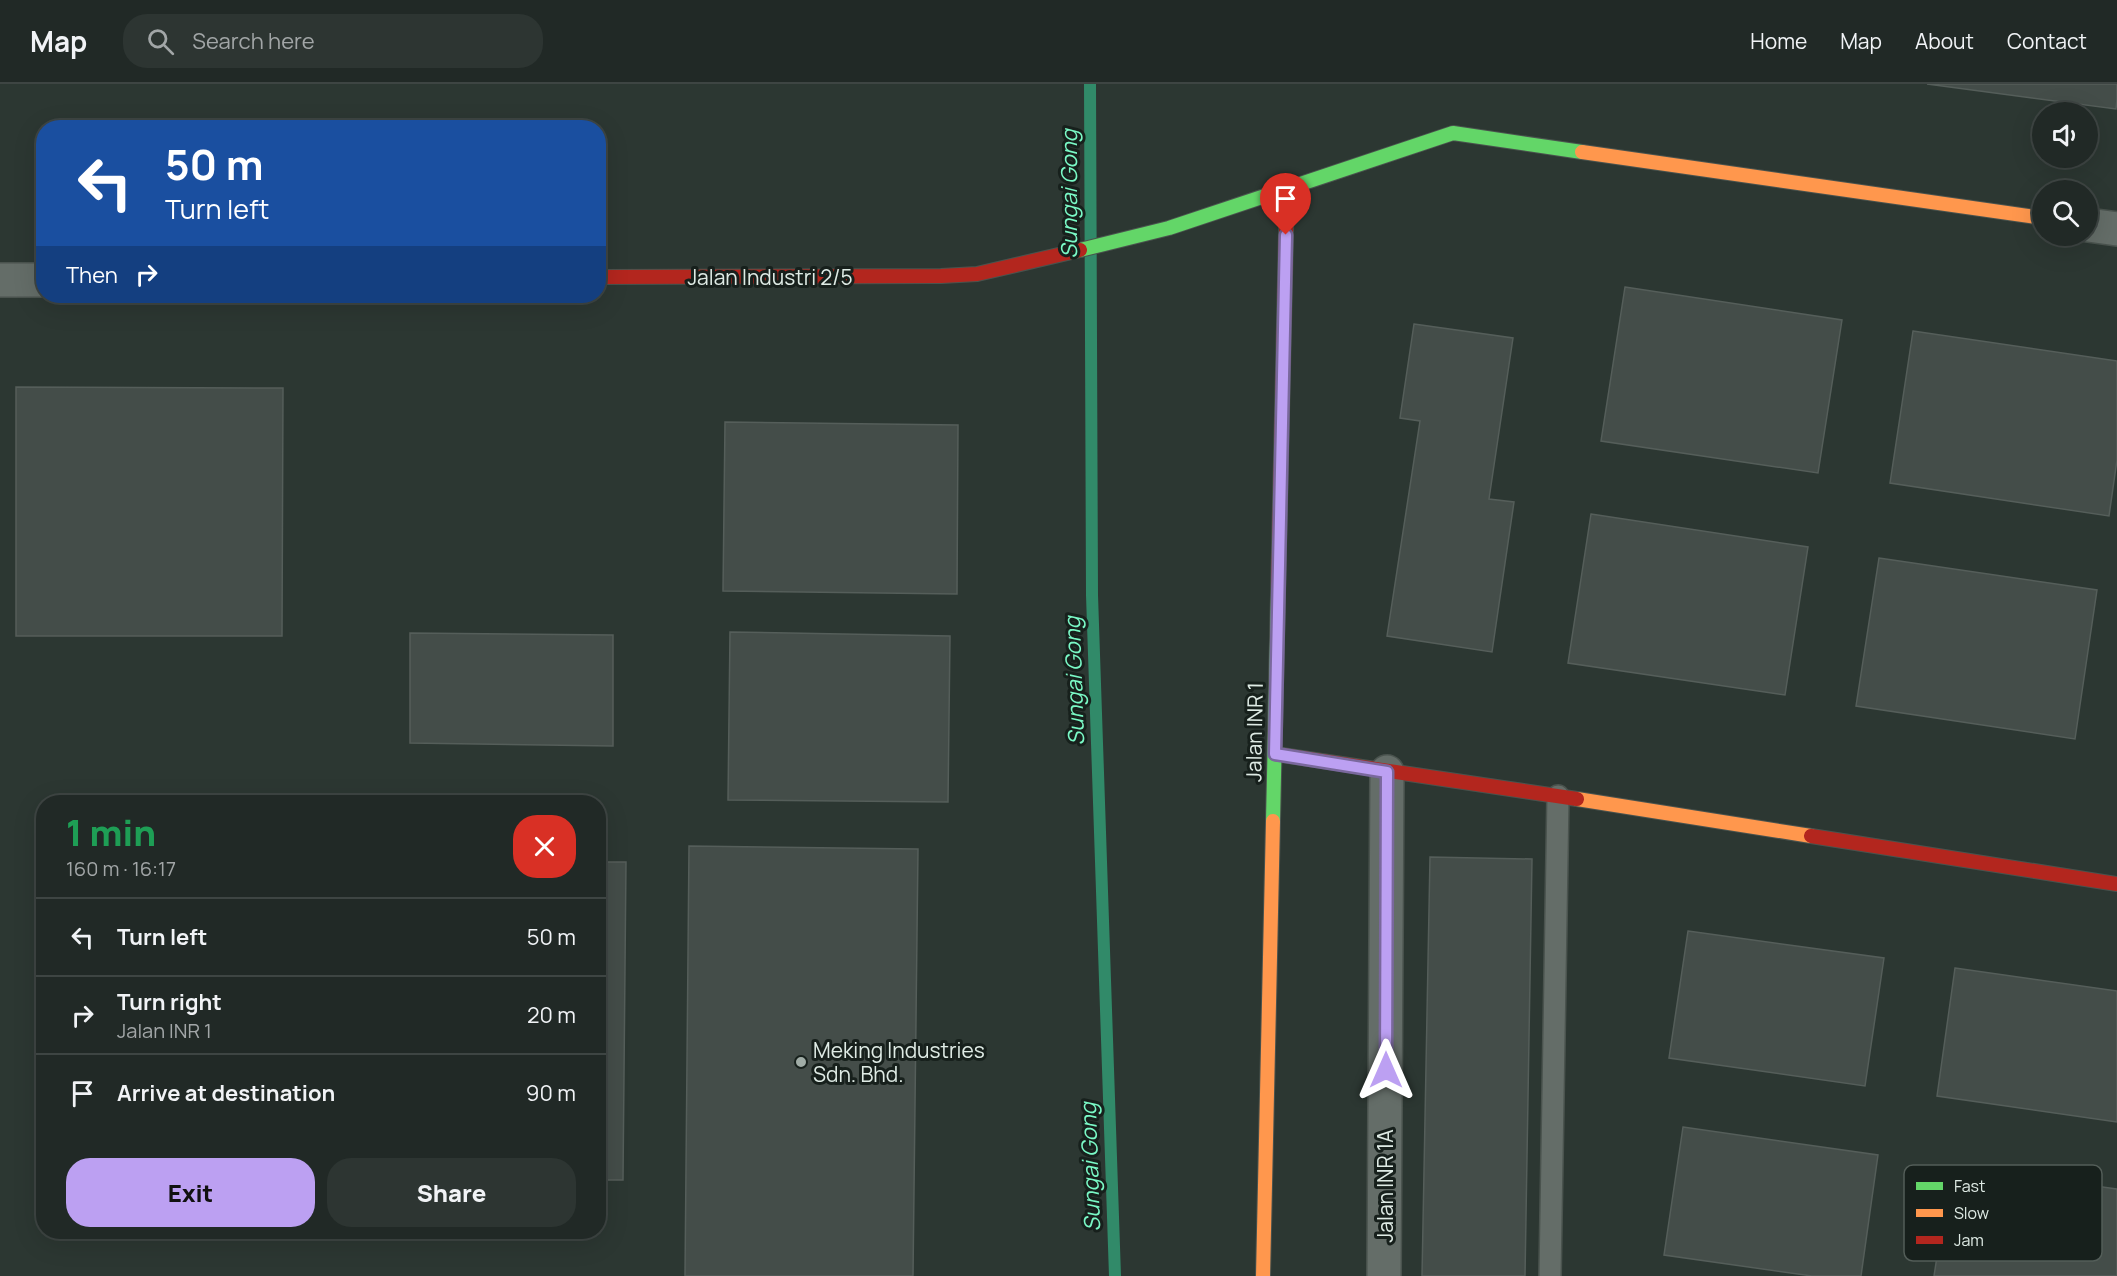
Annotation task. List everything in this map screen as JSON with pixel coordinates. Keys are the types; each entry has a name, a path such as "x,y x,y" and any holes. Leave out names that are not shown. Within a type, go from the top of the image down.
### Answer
{"street":[{"name":"Jalan Industri 2/5","path":"606,278 977,274 1168,228 1453,133 2032,216"},
{"name":"Jalan INR 1","path":"1263,1276 1287,188"},
{"path":"2098,226 2117,229"},
{"path":"0,280 36,280"},
{"path":"1275,754 2117,884"},
{"name":"Jalan INR 1A","path":"1384,1276 1387,772"}],"lane":[{"path":"1550,1276 1558,796"}],"building":[{"path":"1927,84 2117,84 2116,109 2098,107 2098,102 2063,102"},
{"path":"1625,287 1842,320 1818,473 1601,441"},
{"path":"1414,324 1513,338 1489,499 1514,502 1492,652 1387,636 1420,421 1400,418"},
{"path":"1913,331 2117,361 2117,460 2109,516 1890,483"},
{"path":"16,387 283,388 282,636 16,636"},
{"path":"725,422 958,425 957,594 723,591"},
{"path":"1591,514 1808,547 1785,695 1568,663"},
{"path":"1879,558 2097,590 2075,739 1856,706"},
{"path":"730,632 950,636 948,802 728,800"},
{"path":"410,633 613,635 613,746 410,743"},
{"name":"Meking Industries Sdn. Bhd.","path":"689,846 918,849 913,1276 685,1276"},
{"path":"1430,857 1532,859 1525,1276 1422,1276"},
{"path":"606,862 626,862 623,1180 606,1180"},
{"path":"1688,931 1884,958 1865,1086 1669,1058"},
{"path":"1955,968 2117,991 2117,1122 1937,1096"},
{"path":"1683,1127 1878,1155 1861,1276 1812,1276 1664,1255"},
{"path":"2102,1187 2117,1189 2117,1276 1934,1276 1936,1261 2102,1261"}],"waterway":[{"name":"Sungai Gong","path":"1090,84 1092,595 1115,1276"}],"traffic: fast":[{"path":"1080,250 1169,228 1453,133 1582,152"},
{"path":"1273,821 1278,595"}],"traffic: slow":[{"path":"1582,152 2032,216"},
{"path":"1577,799 1811,836"},
{"path":"1263,1276 1273,821"}],"traffic: jam":[{"path":"1278,595 1287,188"},
{"path":"606,277 977,274 1080,250"},
{"path":"1275,754 1577,799"},
{"path":"1811,836 2117,884"}],"place":[{"name":"Meking Industries Sdn. Bhd.","path":"801,1062"}],"route":[{"path":"1286,235 1275,754 1387,772 1386,1070"}]}
